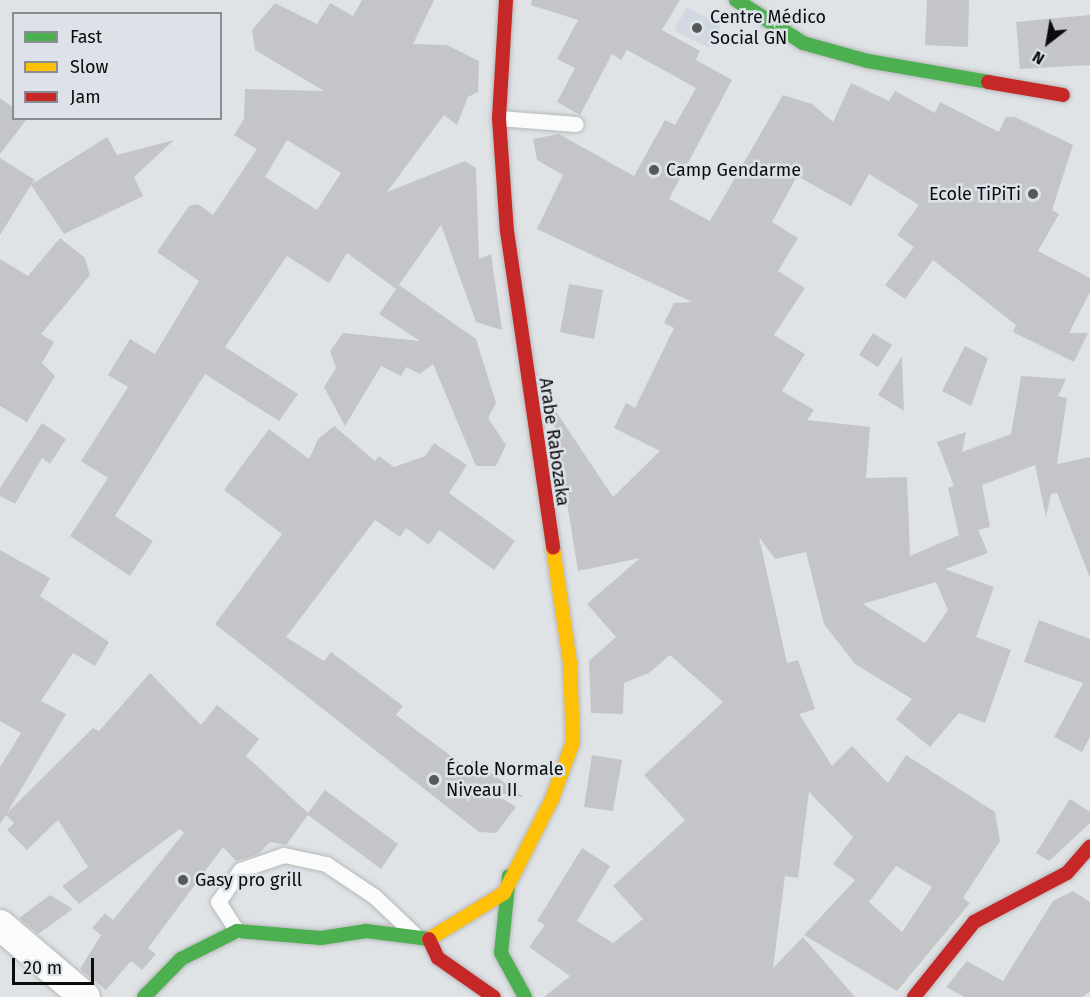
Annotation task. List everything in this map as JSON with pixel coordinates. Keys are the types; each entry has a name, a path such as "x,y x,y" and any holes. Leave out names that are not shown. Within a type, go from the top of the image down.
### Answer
{"street":[{"name":"Arabe Rabozaka","path":"422,937 504,893 510,874 552,799 573,742 570,663 522,345 499,118 506,0"},
{"path":"736,0 803,43 868,61 1063,95"},
{"path":"914,997 974,922 1067,873 1090,847"},
{"path":"510,874 501,953 525,997"},
{"path":"0,925 85,997"},
{"path":"144,997 181,959 237,932 321,938 366,931 422,937 438,958 494,997"}],"lane":[{"path":"499,118 576,124"},
{"path":"237,932 218,902 240,870 284,855 326,864 375,896 422,937"}],"shaded area":[{"name":"Centre Médico Social GN","path":"687,7 721,26 709,48 674,30"}],"building":[{"path":"362,0 434,0 413,44 447,45 479,61 478,92 468,97 457,125 444,115 387,192 465,161 476,168 479,259 491,254 502,330 476,322 441,225 396,289 347,253 329,283 287,256 225,347 298,394 279,421 205,374 115,516 153,541 130,576 70,536 108,478 81,461 128,387 108,375 130,339 155,354 199,281 157,252 189,206 198,204 213,215 257,149 234,135 244,119 245,89 324,91 255,50 252,30 275,3 317,24 330,3 353,16","holes":["287,140 341,173 317,210 265,177"]},
{"path":"532,0 680,0 662,30 700,51 696,60 732,80 669,199 710,221 783,95 812,104 833,122 851,83 889,101 895,91 935,113 940,102 999,132 1006,117 1015,117 1073,145 1052,210 1059,214 1038,251 1090,278 1090,292 1069,333 1088,333 1074,362 1013,332 1016,325 933,260 905,299 885,285 914,247 897,235 919,205 869,174 851,206 797,176 772,222 798,238 778,271 805,288 774,335 805,354 782,391 814,410 807,420 870,427 866,478 907,477 910,556 959,535 948,488 954,486 937,442 966,432 962,452 1011,434 1021,376 1066,379 1058,396 1067,398 1057,464 1090,457 1090,578 1057,493 1051,494 1046,517 1035,465 982,485 990,527 978,530 988,553 945,569 994,587 976,637 1011,650 985,723 959,713 930,747 896,719 912,699 855,664 824,624 806,552 775,559 759,537 787,663 798,660 815,709 799,714 832,766 852,746 888,783 906,755 995,812 1000,841 963,898 970,903 897,991 804,935 855,880 833,864 853,837 809,792 798,878 785,876 773,968 803,937 855,997 544,997 570,976 529,947 545,925 537,921 582,848 610,866 577,921 613,943 643,919 613,886 685,820 644,775 723,702 670,655 649,673 624,683 623,714 591,713 589,661 616,637 587,604 640,558 578,571 551,404 613,497 660,451 614,428 626,403 635,408 674,328 664,323 674,303 692,302 537,229 563,175 537,160 533,139 559,134 634,176 665,120 675,125 696,88 627,50 621,60 612,54 580,115 557,102 575,68 557,59 578,20 531,5","holes":["936,582 948,610 925,643 863,604","896,866 932,887 902,932 869,902"]},
{"path":"927,0 969,0 968,47 925,45"},
{"path":"1090,15 1090,65 1020,69 1016,22"},
{"path":"0,98 12,107 12,120 26,120 0,154"},
{"path":"107,137 117,155 174,140 134,177 143,196 64,234 31,185 0,235 0,158 35,180 32,184"},
{"path":"60,238 85,258 90,275 41,334 54,342 42,363 55,376 27,422 0,406 0,259 28,276"},
{"path":"569,284 603,290 594,339 560,332"},
{"path":"399,285 476,339 496,403 488,418 506,445 496,466 476,466 433,364 420,374 406,367 401,376 381,366 345,426 324,387 336,368 330,351 343,333 420,341 379,314"},
{"path":"873,333 892,345 878,367 859,355"},
{"path":"965,346 988,358 971,406 942,391"},
{"path":"902,356 904,411 878,395"},
{"path":"42,423 66,439 50,464 42,458 15,504 0,496 0,488"},
{"path":"334,426 375,461 379,456 394,467 425,456 434,443 467,465 449,493 515,541 494,570 439,530 429,545 406,528 400,537 375,520 286,637 324,661 331,652 403,706 396,715 467,768 473,760 524,797 492,792 516,807 496,833 479,832 215,624 282,534 224,490 269,429 309,459 318,439"},
{"path":"0,550 50,578 40,596 109,642 95,666 73,653 41,701 66,714 7,813 93,728 99,731 150,673 201,725 217,705 259,739 246,756 308,813 325,790 398,844 381,869 308,815 286,845 270,842 258,854 236,861 223,847 148,948 156,954 142,970 131,961 106,990 80,969 101,935 92,928 105,913 113,920 184,833 180,829 79,904 62,886 88,867 58,820 27,850 7,830 14,823 6,815 0,824 0,767 21,733 0,721"},
{"path":"1039,620 1090,639 1090,737 1082,752 1054,737 1083,683 1024,662"},
{"path":"592,755 622,760 613,811 584,807"},
{"path":"1070,799 1090,812 1090,823 1049,861 1036,853"},
{"path":"1073,891 1090,902 1090,991 1083,997 964,997 946,987 967,961 1003,981 1053,901"},
{"path":"50,895 73,909 38,934 19,918"}],"traffic: fast":[{"path":"736,0 803,43 868,61 988,82"},
{"path":"509,876 501,953 525,997"},
{"path":"144,997 181,959 237,931 321,938 366,931 429,939"}],"traffic: slow":[{"path":"429,939 504,893 552,799 573,742 570,663 553,548"}],"traffic: jam":[{"path":"506,0 499,118 507,231 553,548"},
{"path":"988,82 1063,95"},
{"path":"914,997 974,922 1067,873 1090,847"},
{"path":"429,939 438,958 494,997"}],"place":[{"name":"Centre Médico Social GN","path":"697,28"},
{"name":"Camp Gendarme","path":"654,170"},
{"name":"Ecole TiPiTi","path":"1033,194"},
{"name":"École Normale Niveau II","path":"434,780"},
{"name":"Gasy pro grill","path":"183,880"}]}
